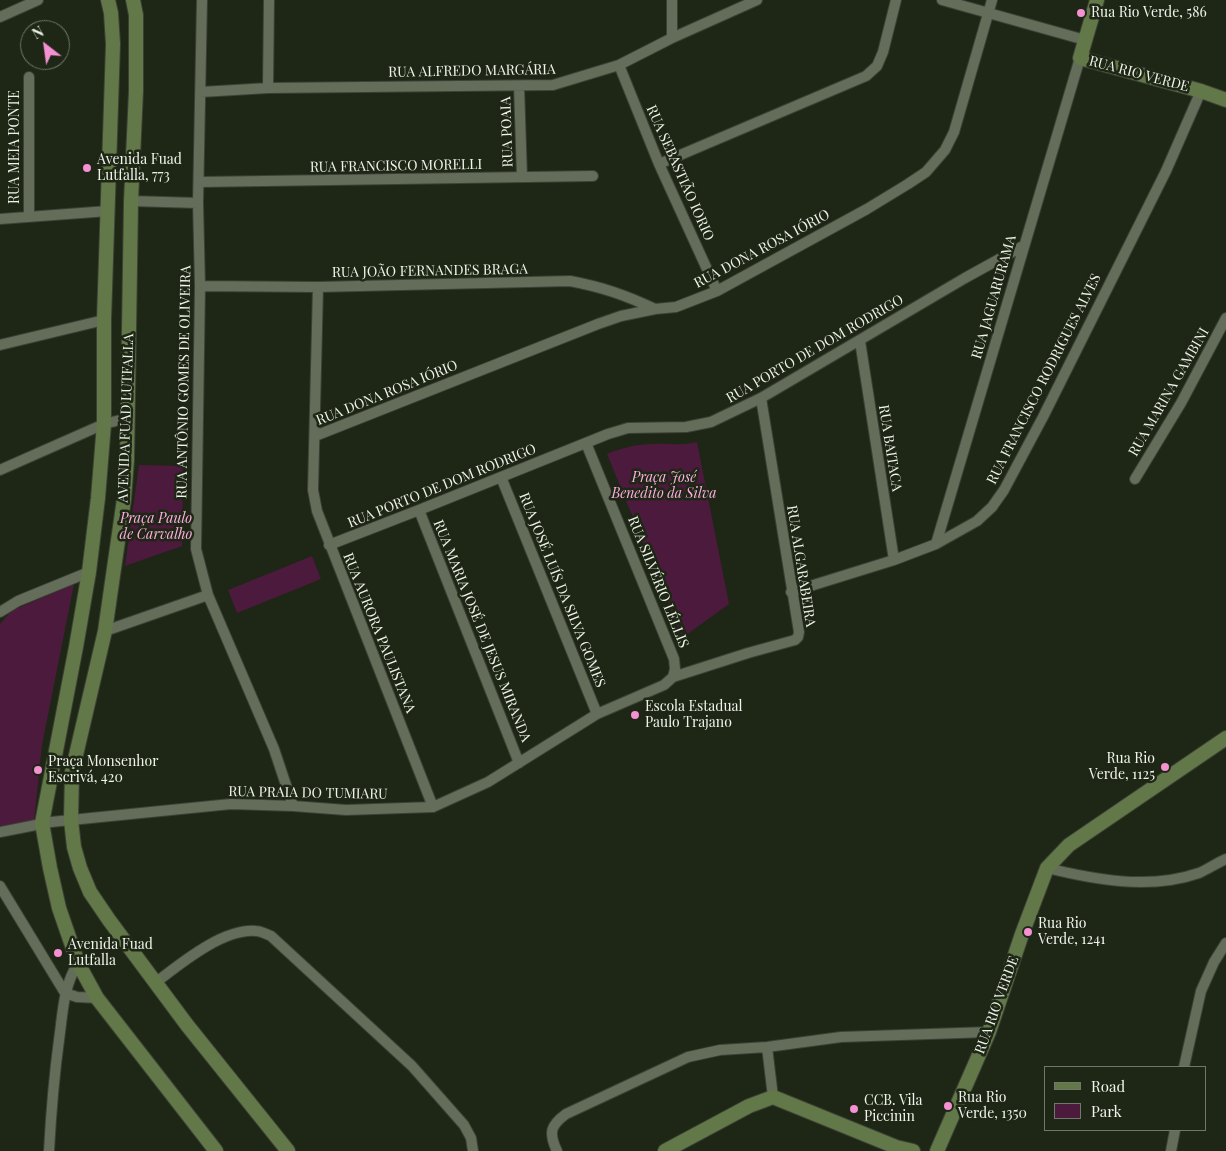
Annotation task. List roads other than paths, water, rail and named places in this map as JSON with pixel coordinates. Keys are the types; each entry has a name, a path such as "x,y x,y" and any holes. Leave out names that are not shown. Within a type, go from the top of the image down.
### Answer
{"main road":[{"name":"AVENIDA FUAD LUTFALLA","path":"108,0 112,13 112,44 104,320 104,424 89,572 42,823 59,908 78,963 97,998 216,1151"},
{"name":"AVENIDA FUAD LUTFALLA","path":"133,0 136,15 136,91 131,201 128,418 124,499 104,631 72,772 71,820 74,847 90,892 109,920 186,1025 288,1151"},
{"name":"RUA RIO VERDE","path":"1097,0 1080,58 1201,91 1226,100"},
{"name":"RUA RIO VERDE","path":"937,1151 989,1032 1022,934 1047,868 1069,845 1226,738"},
{"path":"665,1151 750,1106 773,1098 896,1147 913,1151"}],"street":[{"path":"0,18 38,0"},
{"name":"RUA ANTÔNIO GOMES DE OLIVEIRA","path":"202,0 198,203 200,286 196,549 208,595 274,749 293,806"},
{"path":"268,88 269,0"},
{"path":"672,0 672,38"},
{"name":"RUA ALFREDO MARGÁRIA","path":"201,92 268,88 553,85 619,65 672,38 757,0"},
{"path":"659,164 866,76 877,66 883,52 896,0"},
{"path":"942,0 1085,40"},
{"name":"RUA DONA ROSA IÓRIO","path":"315,436 620,316 676,306 717,291 867,209 926,172 945,150 954,132 992,0"},
{"name":"RUA JAGUARURAMA","path":"936,544 1080,58"},
{"name":"RUA SEBASTIÃO IORIO","path":"619,65 659,164 717,291"},
{"name":"RUA MEIA PONTE","path":"29,77 29,217"},
{"name":"RUA POAIA","path":"519,86 522,177"},
{"name":"RUA FRANCISCO RODRIGUES ALVES","path":"791,592 894,560 936,544 977,521 992,507 1004,490 1043,417 1162,179 1201,91"},
{"name":"RUA FRANCISCO MORELLI","path":"199,182 593,176"},
{"path":"131,201 198,203"},
{"path":"0,219 108,211"},
{"name":"RUA PORTO DE DOM RODRIGO","path":"329,545 608,434 628,428 686,427 711,422 761,398 1023,246"},
{"name":"RUA JOÃO FERNANDES BRAGA","path":"200,286 318,287 570,281 624,294 655,309"},
{"name":"RUA AURORA PAULISTANA","path":"318,287 313,490 317,511 433,806"},
{"name":"RUA MARINA GAMBINI","path":"1135,479 1181,403 1226,318"},
{"path":"0,345 104,320"},
{"name":"RUA BAITACA","path":"860,341 894,560"},
{"name":"RUA ALGARABEIRA","path":"673,677 795,640 798,637 799,632 761,398"},
{"path":"0,470 104,424 128,418"},
{"name":"RUA SILVÉRIO LÉLLIS","path":"586,443 674,659 675,669 673,677"},
{"name":"RUA JOSÉ LUÍS DA SILVA GOMES","path":"501,477 597,714"},
{"name":"RUA MARIA JOSÉ DE JESUS MIRANDA","path":"419,510 519,763"},
{"path":"0,612 18,600 89,572"},
{"path":"104,631 208,595"},
{"name":"RUA PRAIA DO TUMIARU","path":"0,832 42,823 230,804 346,810 433,806 480,786 597,714 664,685 673,677"},
{"path":"1047,868 1115,882 1167,881 1199,873 1226,859"},
{"path":"0,886 65,993 77,997 97,998"},
{"path":"155,983 195,954 219,940 240,932 257,931 270,936 412,1066 464,1125 471,1138 473,1151"},
{"path":"1184,1066 1201,991 1214,962 1226,943"},
{"path":"49,1151 54,1078 65,993 70,977 78,963"},
{"path":"557,1151 552,1130 555,1122 566,1114 688,1057 720,1050 767,1047 841,1038 989,1032"},
{"path":"767,1047 773,1098"},
{"path":"1171,1151 1174,1131"}],"place":[{"name":"Rua Rio Verde, 586","path":"1081,13"},
{"name":"Avenida Fuad Lutfalla, 773","path":"87,168"},
{"name":"Escola Estadual Paulo Trajano","path":"635,715"},
{"name":"Rua Rio Verde, 1125","path":"1165,767"},
{"name":"Praça Monsenhor Escrivá, 420","path":"38,770"},
{"name":"Rua Rio Verde, 1241","path":"1028,932"},
{"name":"Avenida Fuad Lutfalla","path":"58,953"},
{"name":"Rua Rio Verde, 1350","path":"948,1106"},
{"name":"CCB. Vila Piccinin","path":"854,1109"}],"park label":[{"name":"Praça José Benedito da Silva","path":"664,486"},
{"name":"Praça Paulo de Carvalho","path":"156,528"}]}
